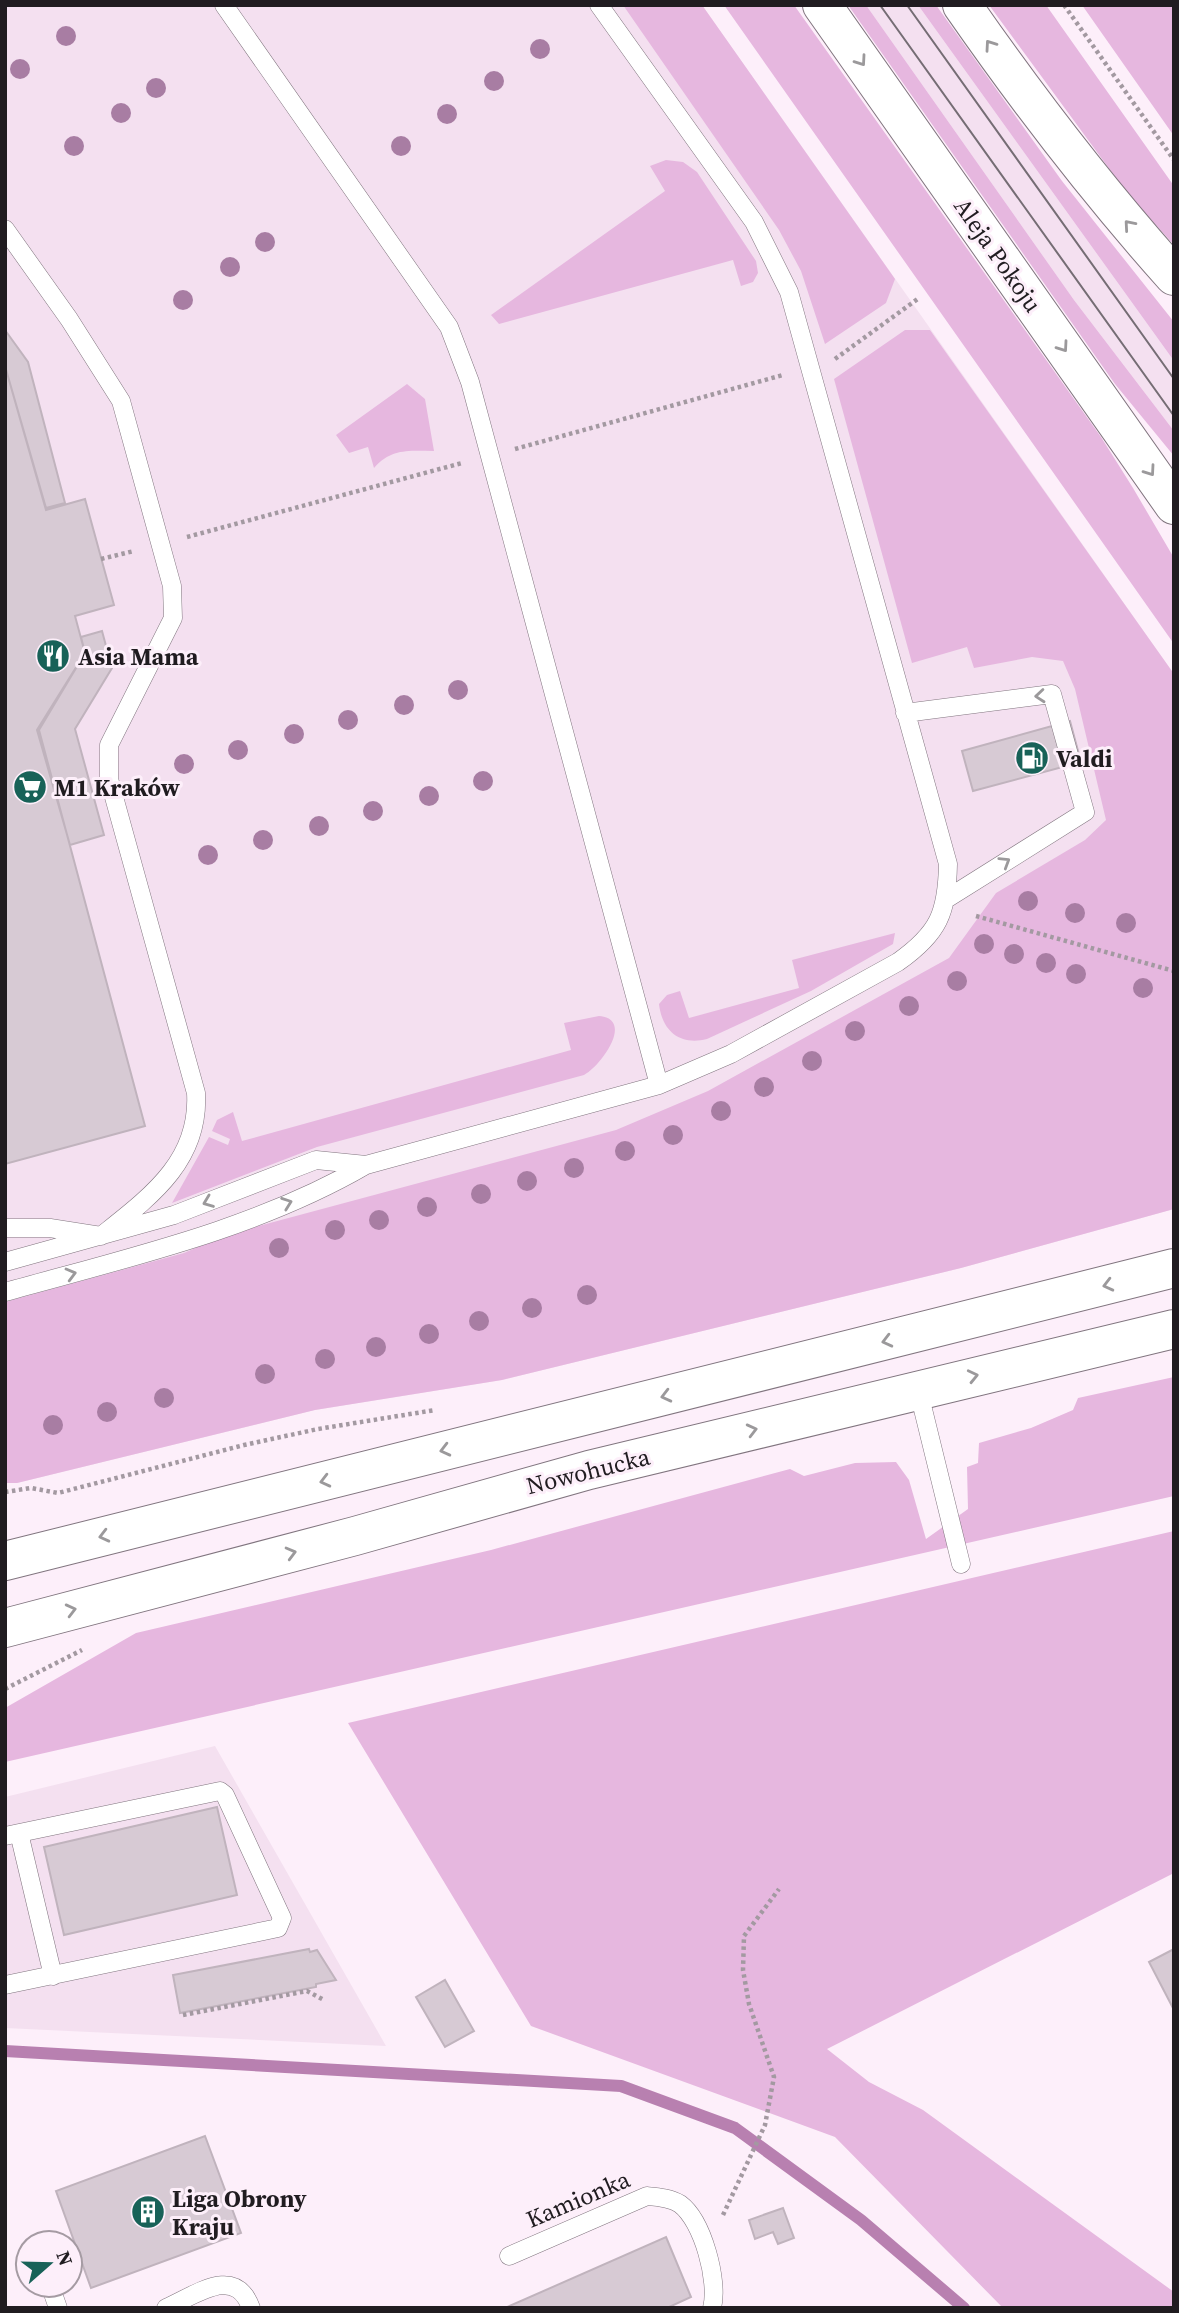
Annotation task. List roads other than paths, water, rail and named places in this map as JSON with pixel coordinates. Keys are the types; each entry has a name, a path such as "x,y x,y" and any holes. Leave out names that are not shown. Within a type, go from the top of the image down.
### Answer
{"main road":[{"name":"Aleja Pokoju","path":"822,5 1174,505"},
{"path":"962,5 1055,135 1106,200 1174,276"},
{"path":"5,1561 1174,1268"},
{"name":"Nowohucka","path":"5,1628 355,1536 542,1482 1174,1329"}],"lane":[{"path":"224,5 449,327 474,395 659,1084"},
{"path":"5,1292 170,1246 326,1189 366,1166 659,1084 731,1054 898,962 924,944 941,918 947,898 948,864 789,292 754,222 599,5"},
{"path":"5,229 69,319 121,401 172,586 173,618 109,745 109,779 196,1093 196,1123 190,1143 169,1176 101,1236"},
{"path":"905,713 1052,694 1085,812 947,898"},
{"path":"5,1262 174,1215 316,1160 366,1166"},
{"path":"5,1228 50,1228 101,1236"},
{"path":"918,1389 961,1564"},
{"path":"5,1985 53,1976 278,1928 282,1918 225,1795 220,1791 12,1834 53,1976"},
{"name":"Kamionka","path":"509,2256 647,2196 661,2197 681,2205 698,2231 714,2273 715,2295 712,2308"},
{"path":"166,2308 222,2284 233,2284 241,2288 251,2308"}],"waterway":[{"path":"5,2051 621,2086 735,2128 861,2220 964,2308"}],"tram line":[{"path":"880,5 1174,416"},
{"path":"907,5 1174,379"}],"place":[{"name":"Asia Mama","path":"53,656"},
{"name":"Valdi","path":"1032,758"},
{"name":"M1 Kraków","path":"30,787"},
{"name":"Liga Obrony Kraju","path":"148,2212"}]}
